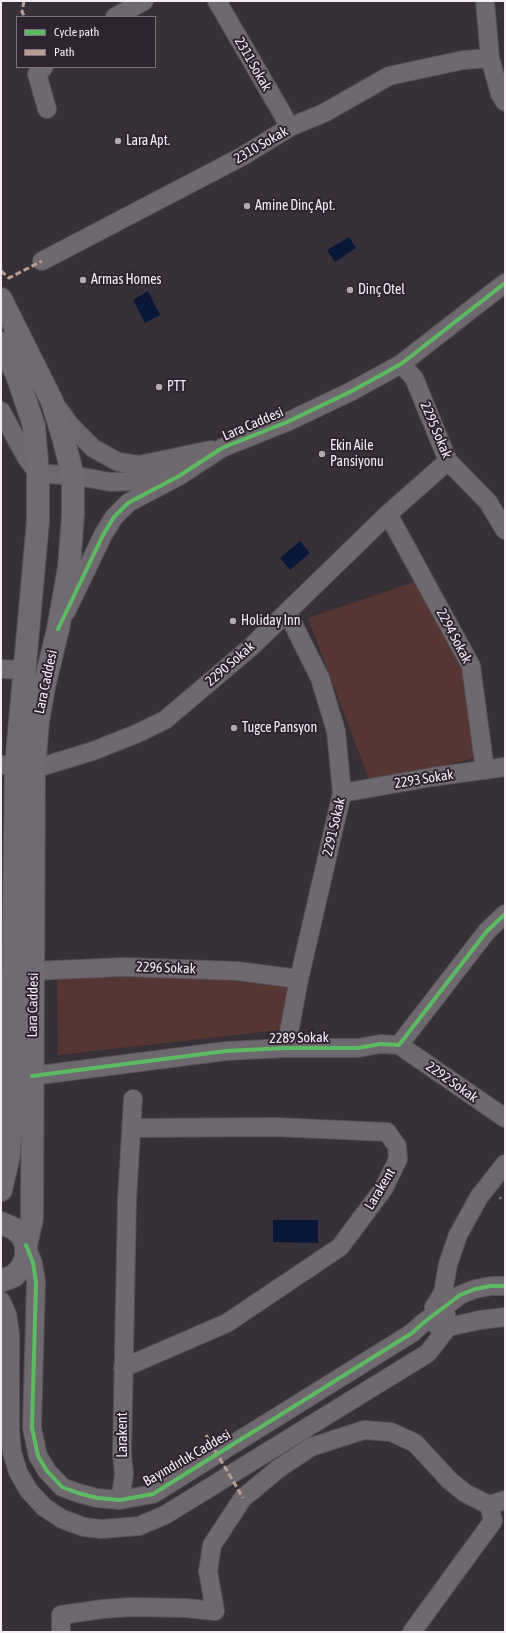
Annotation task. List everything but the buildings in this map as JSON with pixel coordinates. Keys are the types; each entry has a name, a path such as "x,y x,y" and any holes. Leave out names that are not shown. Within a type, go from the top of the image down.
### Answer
{"main road":[{"path":"1,299 52,401 73,476 73,515 69,568 58,629"},
{"path":"1,343 17,376 30,411 34,426 38,473 38,522 24,670 17,766 6,1077 11,1117 9,1155 1,1190"},
{"name":"Lara Caddesi","path":"2,1286 22,1267 26,1257 29,1254 32,1219 33,971 17,766 38,722 42,694 58,629"},
{"path":"1,1223 7,1224 22,1236 29,1254"}],"street":[{"path":"117,16 144,1"},
{"name":"2311 Sokak","path":"217,1 290,127"},
{"path":"485,1 490,58 500,94 505,102"},
{"name":"2310 Sokak","path":"42,261 243,156 290,127 324,113 389,76 463,60 490,58"},
{"path":"43,68 37,74 47,109"},
{"name":"Lara Caddesi","path":"58,629 103,535 114,517 128,503 179,476 222,448 315,409 401,364 505,283"},
{"name":"2295 Sokak","path":"401,364 414,378 448,461 488,502 505,530"},
{"path":"52,401 70,425 93,448 118,462 139,465 222,448"},
{"path":"1,411 26,457 38,473 73,476 110,482 137,481 222,448"},
{"name":"2290 Sokak","path":"17,766 93,752 165,720 250,647 388,514 448,461"},
{"name":"2294 Sokak","path":"388,514 471,666 485,770"},
{"name":"2291 Sokak","path":"286,1048 299,979 342,793 336,731 320,678 287,612"},
{"path":"1,669 24,670"},
{"name":"2293 Sokak","path":"342,793 432,777 505,767"},
{"path":"399,1045 487,930 505,914"},
{"name":"2296 Sokak","path":"33,971 124,967 237,971 299,979"},
{"name":"2289 Sokak","path":"32,1076 226,1051 286,1048 358,1048 380,1044 399,1045"},
{"name":"2292 Sokak","path":"399,1045 505,1118"},
{"name":"Larakent","path":"120,1500 124,1475 122,1453 126,1200 133,1099"},
{"name":"Larakent","path":"123,1368 227,1324 340,1247 384,1188 398,1159 397,1146 387,1132 275,1127 131,1128"},
{"path":"2,1286 10,1333 10,1432 12,1452 18,1472 29,1491 44,1507 62,1519 84,1527 101,1528 139,1526 165,1515 428,1353 448,1327 444,1301 448,1264 458,1235 479,1197 504,1167"},
{"name":"Bayındırlık Caddesi","path":"29,1254 36,1282 32,1428 38,1456 47,1470 62,1487 78,1494 97,1498 120,1500 153,1494 412,1333 444,1301 475,1289 491,1286 505,1286"},
{"path":"423,1322 448,1327 480,1320 505,1317"},
{"path":"61,1632 62,1615 103,1609 132,1607 215,1611 208,1571 212,1545 243,1498 278,1469 311,1447 364,1430 391,1432 415,1442 450,1480 465,1493 497,1502 493,1521 412,1632"}],"shaded area":[{"path":"415,582 462,671 475,758 370,782 308,618"},
{"path":"239,976 289,988 281,1030 58,1055 57,978"}],"water":[{"path":"349,237 356,248 335,262 327,250"},
{"path":"148,291 160,315 145,323 133,300"},
{"path":"300,541 310,553 290,570 280,558"},
{"path":"273,1220 318,1220 318,1243 273,1242"}],"marked path":[{"path":"24,1 22,12 24,16"},
{"path":"1,271 9,278 42,261"},
{"path":"206,1435 243,1498"}],"cycle path":[{"path":"58,629 103,535 114,517 128,503 179,476 222,448 287,422 350,392 401,364 505,283"},
{"path":"32,1076 226,1051 286,1048 358,1048 380,1044 399,1045 487,931 505,914"},
{"path":"26,1245 33,1263 36,1282 32,1428 38,1456 47,1471 62,1487 97,1498 120,1500 153,1494 412,1333 460,1295 475,1289 491,1286 505,1286"}],"place":[{"name":"Lara Apt.","path":"118,141"},
{"name":"Amine Dinç Apt.","path":"247,206"},
{"name":"Armas Homes","path":"83,280"},
{"name":"Dinç Otel","path":"350,290"},
{"name":"PTT","path":"159,387"},
{"name":"Ekin Aile Pansiyonu","path":"322,454"},
{"name":"Holiday Inn","path":"233,621"},
{"name":"Tugce Pansyon","path":"234,728"}]}
